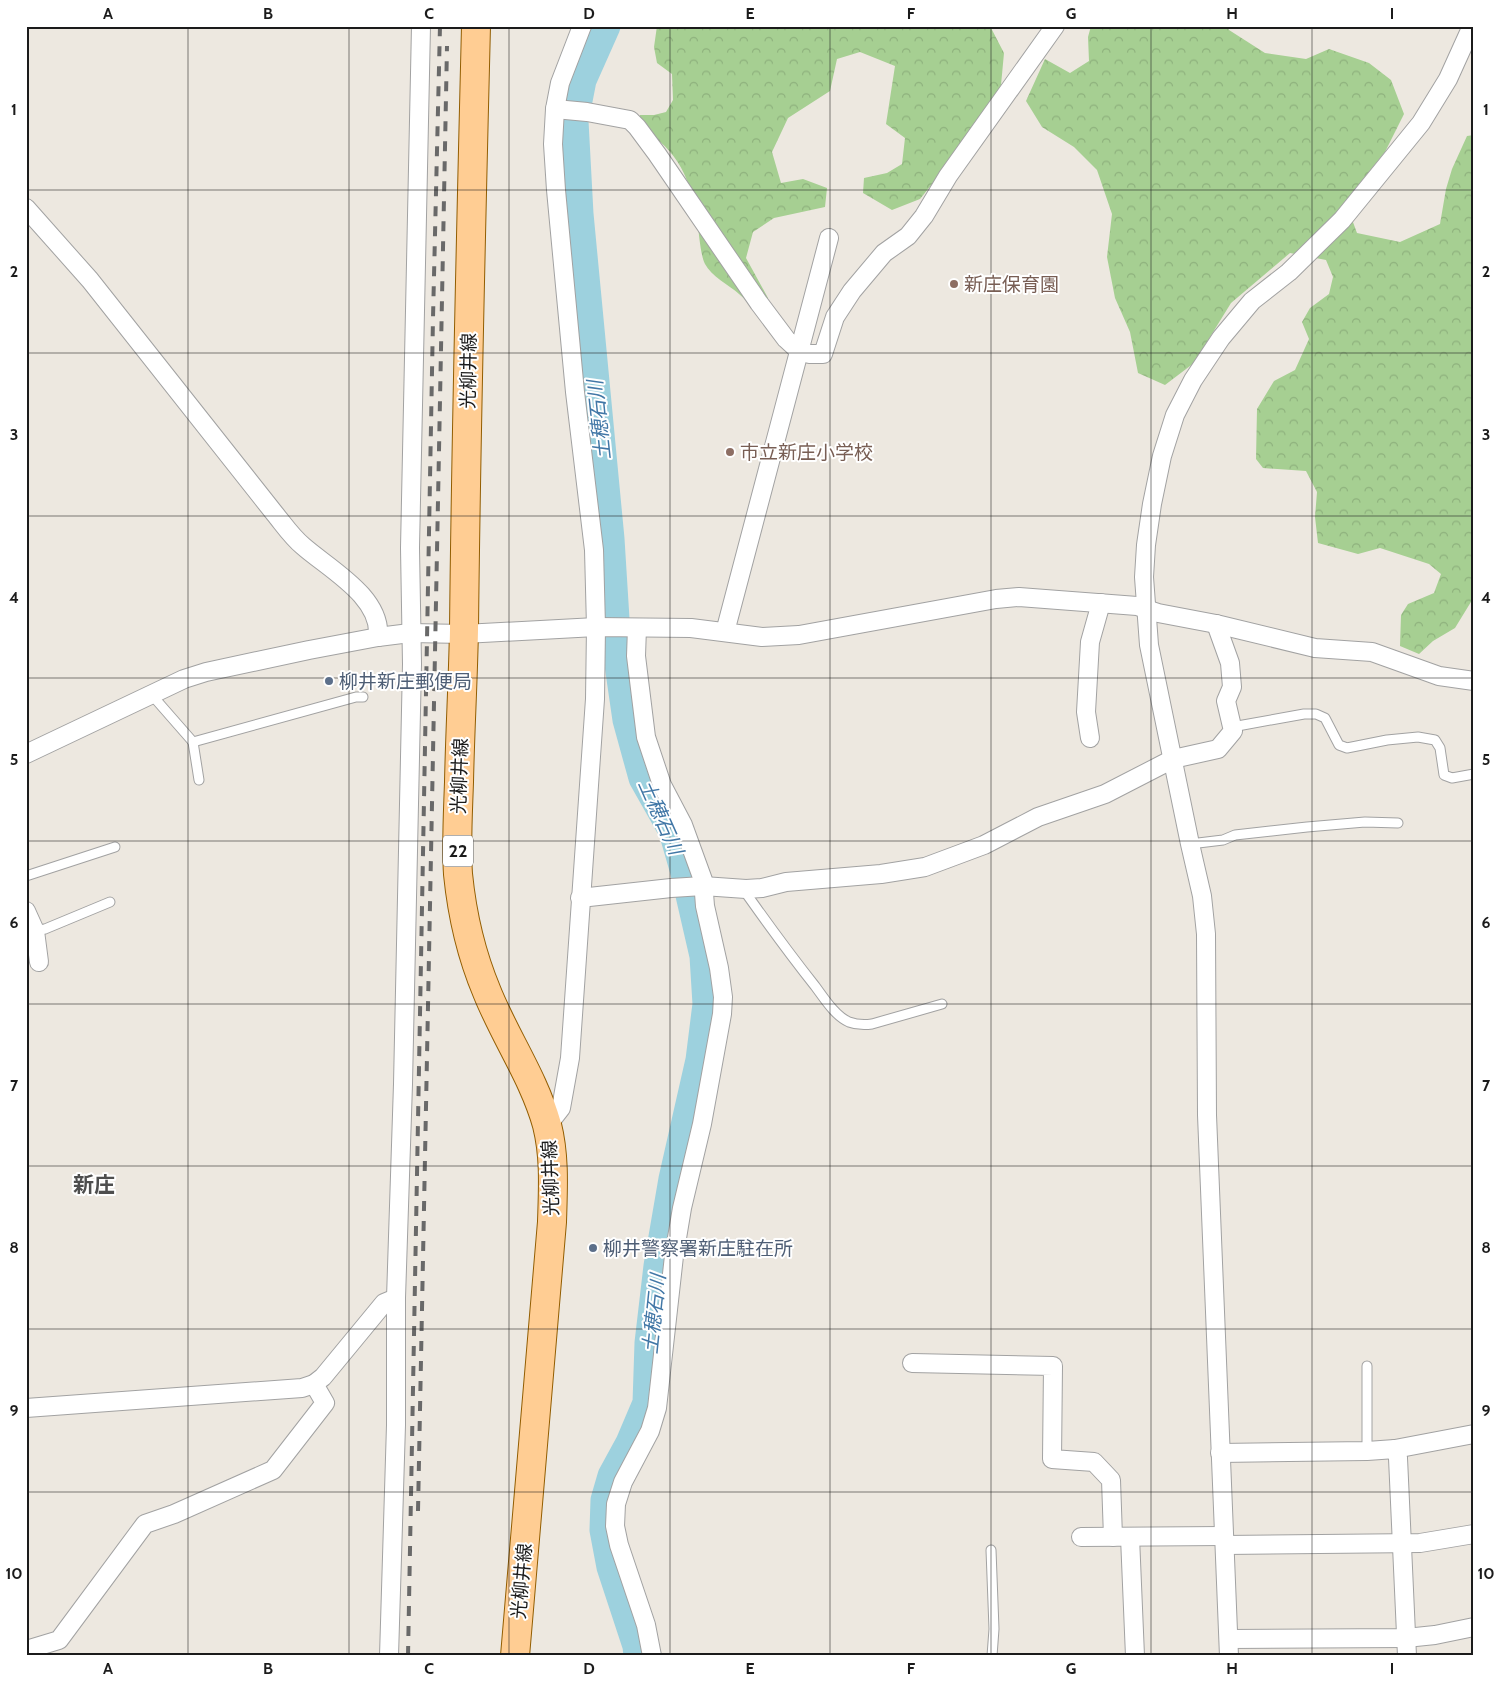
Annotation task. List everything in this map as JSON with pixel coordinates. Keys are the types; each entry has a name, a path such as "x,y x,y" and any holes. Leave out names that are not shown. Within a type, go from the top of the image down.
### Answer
{"main road":[{"name":"光柳井線","path":"476,26 465,490 464,634 457,829 458,872 464,917 472,950 487,992 539,1101 547,1126 554,1172 552,1222 515,1656"}],"street":[{"path":"389,1656 396,1425 396,1298 412,673 410,538 421,26"},
{"path":"547,1126 561,1108 570,1058 599,627 594,550 575,392 553,144 555,109 560,83 582,26"},
{"path":"555,109 620,117 630,120 638,127 759,303 786,339 799,351 809,354 823,354 835,317 852,291 884,253 908,236 924,216 948,176 1055,26"},
{"path":"1472,26 1448,79 1421,123 1342,220 1289,272 1252,302 1221,338 1193,380 1175,415 1162,456 1152,504 1145,569 1149,645 1202,896 1206,934 1206,1115 1229,1647 1406,1638 1474,1628"},
{"path":"26,208 90,280 294,537 356,589 373,610 378,637"},
{"path":"725,632 829,238"},
{"path":"26,754 184,679 206,672 378,637 410,633 464,634 599,627 691,628 762,637 799,635 1001,598 1019,597 1137,606 1158,613 1216,624 1315,648 1372,652 1439,676 1474,681"},
{"path":"1090,738 1086,712 1090,642 1102,603"},
{"path":"580,898 671,888 762,888 786,882 880,874 925,867 984,845 1038,816 1105,794 1173,759 1218,749 1233,731 1226,701 1232,688 1230,663 1216,624"},
{"path":"631,628 646,737 662,785 683,825 703,880 702,887 705,906 720,968 723,997 722,1014 702,1124 682,1208 674,1256 657,1408 650,1431 623,1482 616,1504 614,1526 646,1625 652,1656"},
{"path":"26,911 35,931 39,962"},
{"path":"26,1408 302,1388 314,1384 323,1377 384,1303 396,1298"},
{"path":"912,1364 1053,1366 1052,1459 1094,1462 1111,1480 1122,1537 1135,1656"},
{"path":"26,1650 59,1640 145,1524 174,1514 273,1470 325,1403 314,1384"},
{"path":"1220,1453 1395,1449 1474,1434"},
{"path":"1395,1449 1398,1458 1407,1656"},
{"path":"1081,1537 1420,1544 1474,1534"}],"lane":[{"path":"151,694 193,742 199,780"},
{"path":"193,742 363,697"},
{"path":"1232,727 1304,714 1316,714 1325,718 1339,745 1347,748 1387,740 1418,737 1434,740 1440,748 1444,775 1452,778 1474,774"},
{"path":"1190,844 1223,840 1235,835 1307,826 1365,822 1398,823"},
{"path":"26,876 115,847"},
{"path":"746,889 748,896 778,940 826,1000 840,1016 849,1022 862,1025 872,1024 942,1004"},
{"path":"35,931 45,929 110,902"},
{"path":"1367,1366 1367,1451"},
{"path":"991,1550 994,1629 992,1656"}],"green space":[{"path":"657,26 990,26 1004,53 1001,85 997,97 966,142 920,199 892,210 863,193 864,178 887,173 902,164 905,138 886,124 895,66 860,52 837,59 830,91 788,118 772,152 781,183 803,179 827,188 825,207 774,218 753,232 746,258 768,298 764,316 716,276 705,264 700,246 695,209 687,180 674,156 653,136 638,126 640,115 654,115 666,112 673,100 672,74 657,63 654,47"},
{"path":"1091,26 1228,26 1229,30 1265,53 1306,59 1329,49 1369,63 1391,80 1404,114 1385,152 1364,178 1347,206 1357,233 1400,242 1440,224 1446,189 1452,169 1467,136 1474,135 1474,597 1455,628 1433,641 1419,654 1400,646 1401,615 1408,604 1434,593 1441,574 1429,564 1380,548 1358,554 1318,543 1315,517 1317,492 1306,471 1263,468 1256,459 1257,409 1274,381 1295,370 1309,339 1302,322 1310,308 1329,294 1333,277 1326,260 1290,253 1231,303 1194,363 1165,385 1138,373 1130,332 1115,298 1107,257 1112,214 1097,170 1074,147 1042,127 1026,101 1045,59 1070,73 1089,61 1088,37"}],"waterway":[{"name":"土穂石川","path":"606,26 582,80 574,121 579,214 610,539 617,651 627,720 643,778 673,831 684,869 704,956 707,1004 700,1060 673,1179 658,1266 649,1343 647,1403 630,1443 612,1476 605,1500 604,1530 611,1567 637,1646 638,1656"}],"railway":[{"path":"408,1656 440,26"},
{"path":"418,1511 447,46"}],"place":[{"name":"新庄保育園","path":"954,284"},
{"name":"市立新庄小学校","path":"730,452"},
{"name":"柳井新庄郵便局","path":"329,681"},
{"name":"柳井警察署新庄駐在所","path":"593,1248"}],"district":[{"name":"新庄","path":"94,1185"}]}
